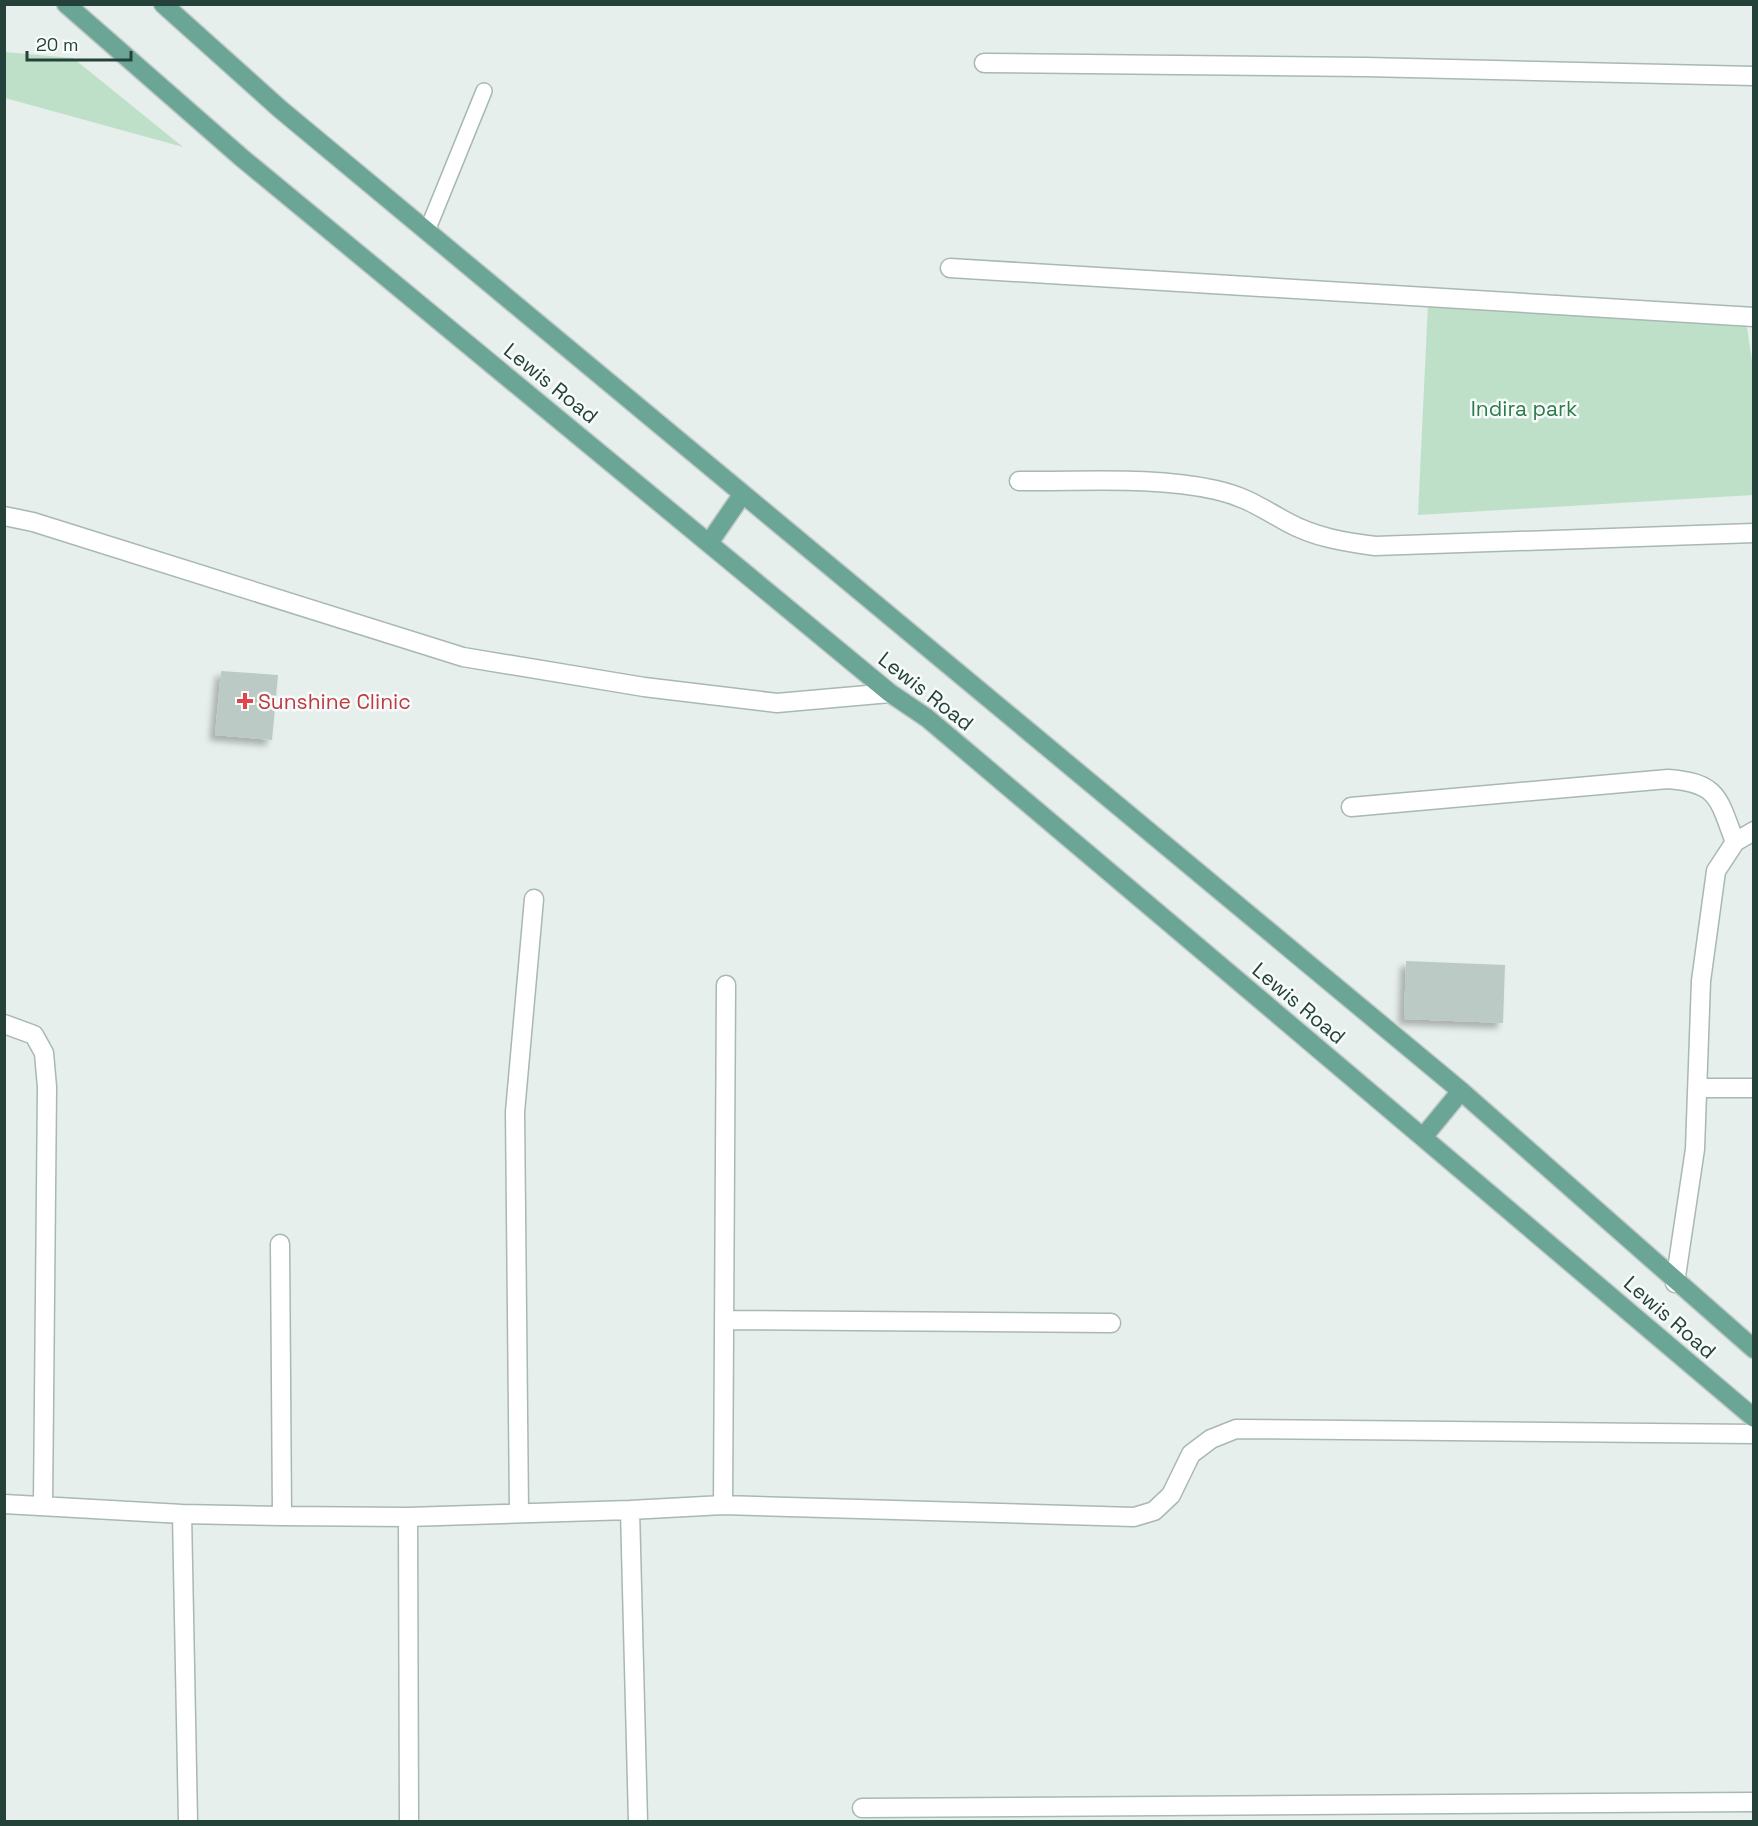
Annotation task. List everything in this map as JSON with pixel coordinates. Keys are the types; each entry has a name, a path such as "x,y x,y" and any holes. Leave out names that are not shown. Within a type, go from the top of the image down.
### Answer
{"main road":[{"name":"Lewis Road","path":"66,4 242,158 890,693 927,718 1239,983 1424,1136 1754,1418"},
{"name":"Lewis Road","path":"163,4 280,109 1461,1091 1675,1282 1754,1349"},
{"path":"709,543 742,495"},
{"path":"1424,1136 1461,1091"}],"street":[{"path":"984,63 1754,76"},
{"path":"950,268 1754,317"},
{"path":"1019,481 1167,484 1216,490 1254,501 1288,523 1336,541 1375,546 1754,533"},
{"path":"4,516 33,522 463,657 644,687 777,703 890,693"},
{"path":"1351,807 1668,779 1695,781 1711,791 1721,805 1735,842"},
{"path":"1675,1282 1695,1149 1699,1088 1701,981 1716,871 1735,842 1754,831"},
{"path":"519,1512 515,1112 534,899"},
{"path":"723,1505 726,985"},
{"path":"4,1024 34,1035 44,1053 47,1087 43,1504"},
{"path":"1699,1088 1754,1088"},
{"path":"280,1244 282,1516"},
{"path":"724,1320 1111,1323"},
{"path":"4,1504 43,1504 182,1514 282,1516 408,1517 723,1505 1134,1517 1154,1511 1171,1495 1191,1454 1211,1439 1236,1429 1754,1434"},
{"path":"630,1510 638,1821"},
{"path":"182,1514 188,1821"},
{"path":"408,1517 410,1821"},
{"path":"862,1808 1754,1802"}],"lane":[{"path":"427,231 484,91"}],"green space":[{"path":"4,52 73,58 183,147 5,98"},
{"name":"Indira park","path":"1428,303 1745,314 1754,374 1753,495 1418,515"}],"building":[{"path":"221,671 278,675 272,740 215,735"},
{"path":"1406,961 1505,965 1503,1023 1404,1019"}],"place":[{"name":"Sunshine Clinic","path":"245,701"}]}
